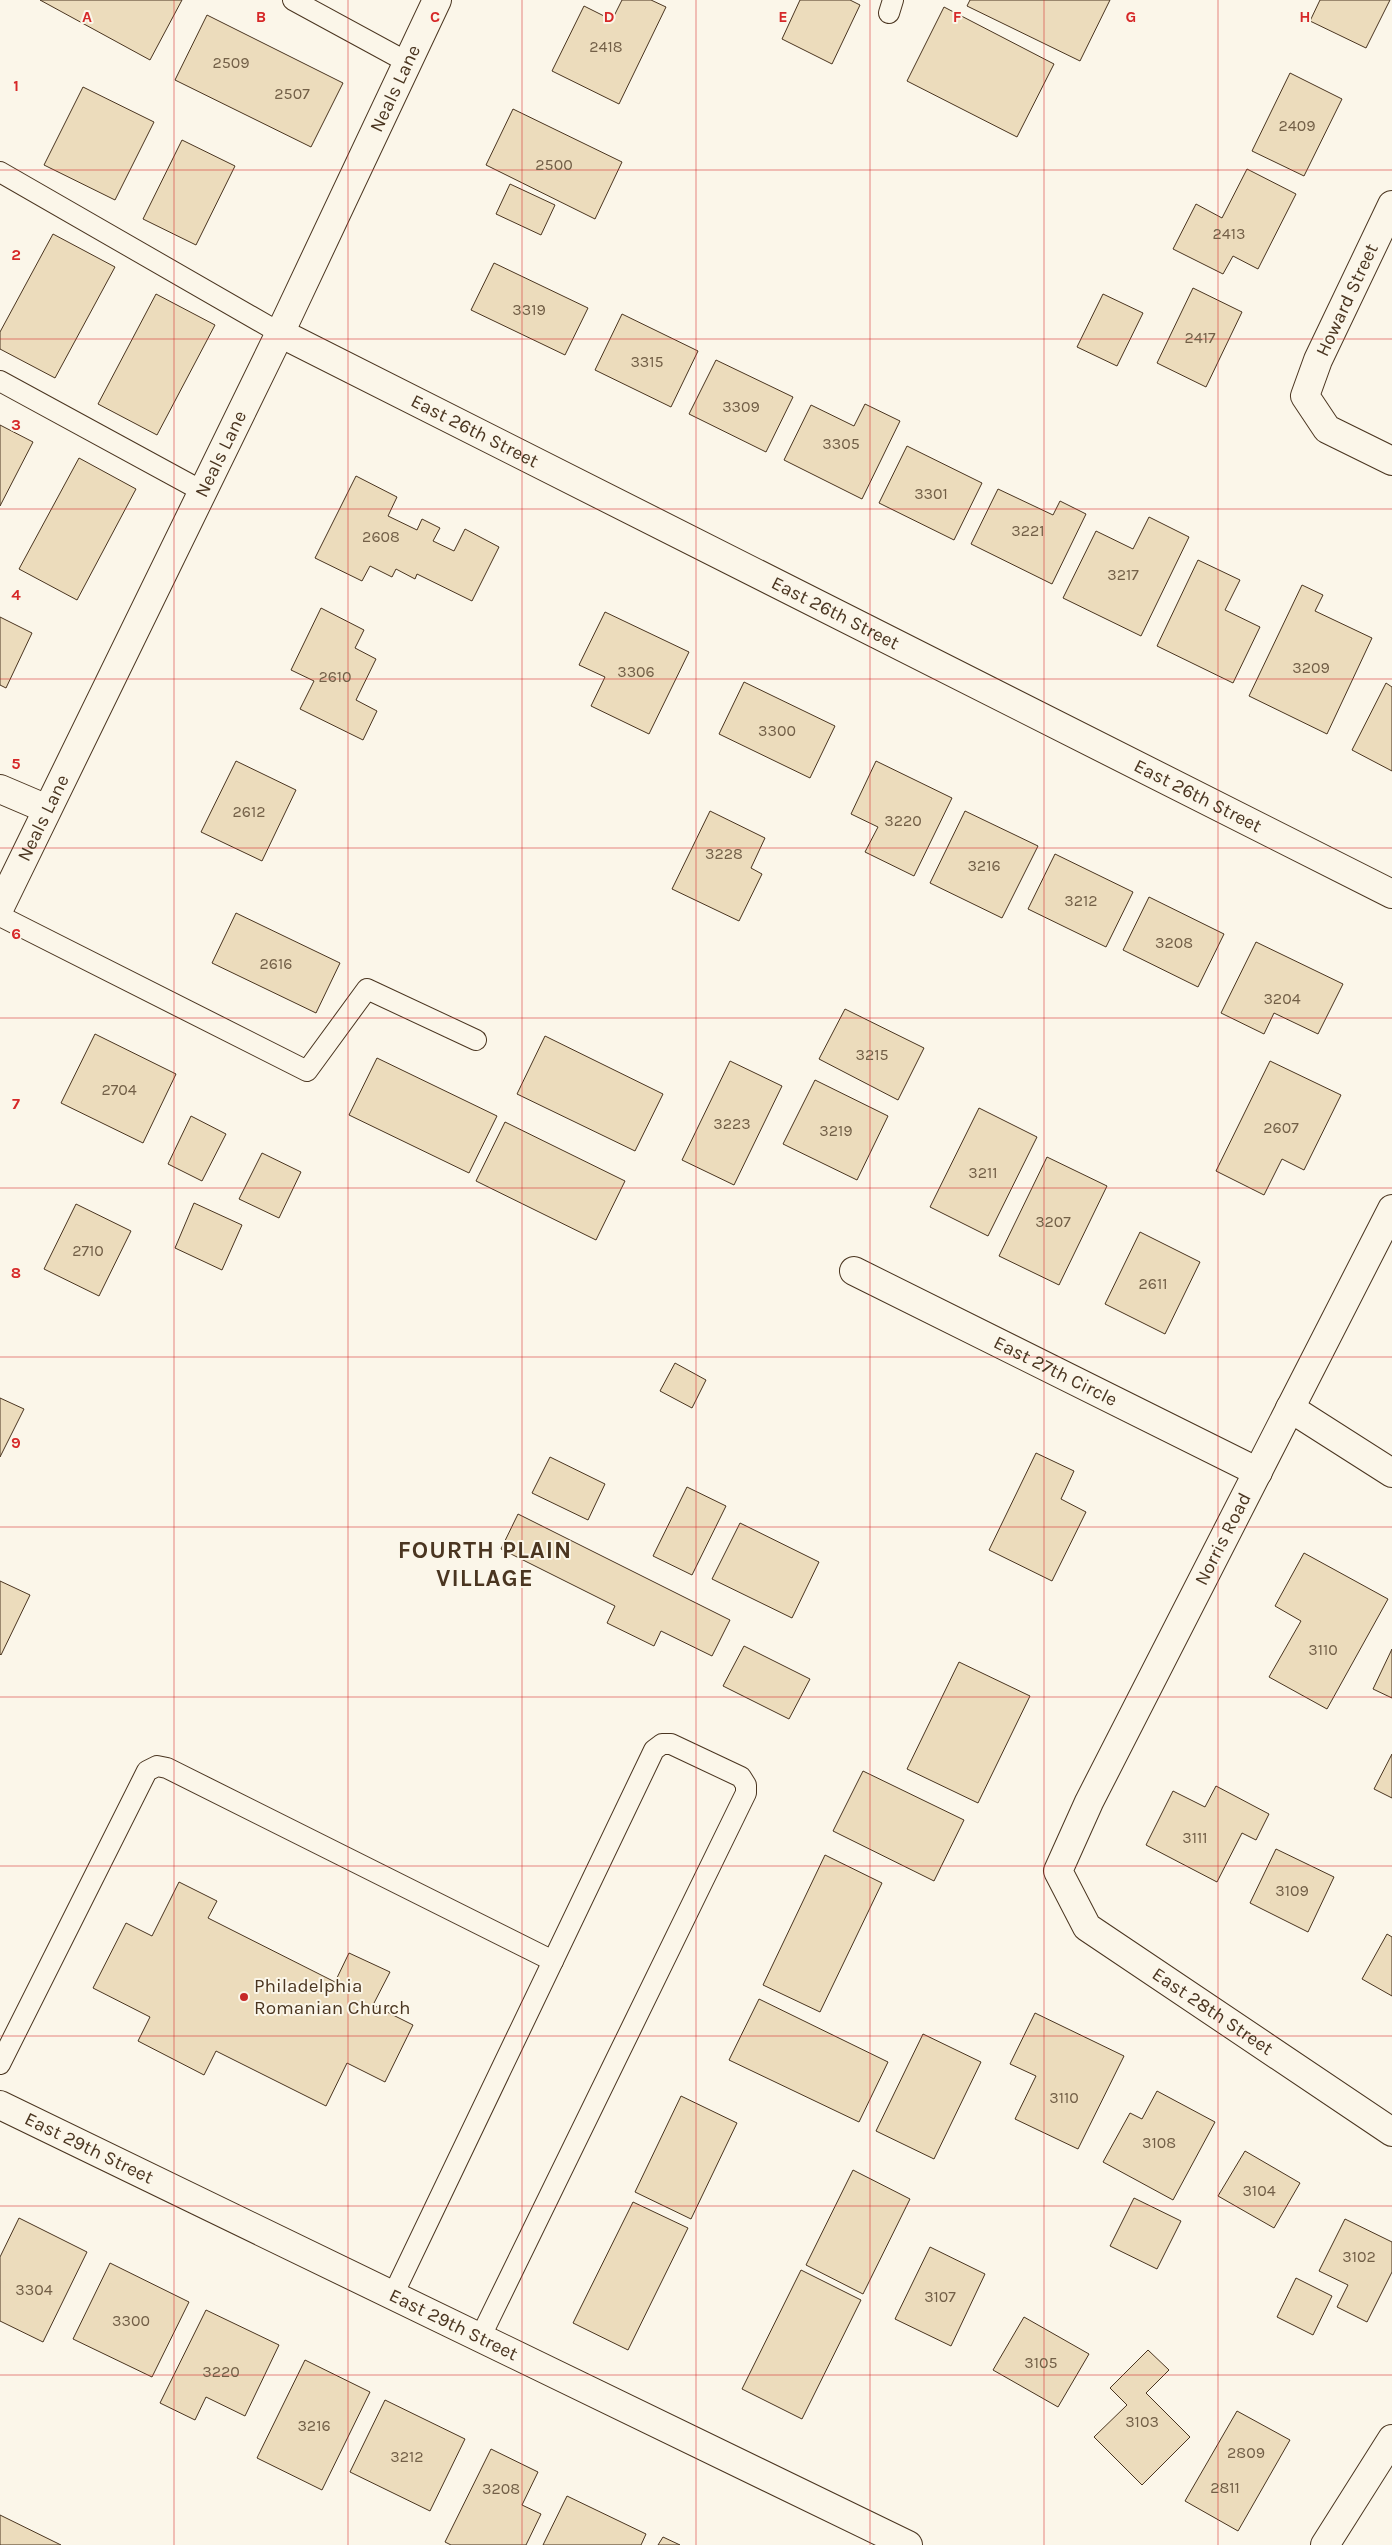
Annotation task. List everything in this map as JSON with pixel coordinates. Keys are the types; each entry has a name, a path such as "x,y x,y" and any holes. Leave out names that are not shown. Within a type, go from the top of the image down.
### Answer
{"street":[{"name":"Neals Lane","path":"0,908 280,333 437,0"},
{"name":"Howard Street","path":"1392,205 1318,360 1305,396 1327,429 1392,461"},
{"name":"East 26th Street","path":"280,333 1392,894"},
{"path":"0,789 47,809"},
{"name":"Norris Road","path":"1058,1871 1089,1802 1392,1209"},
{"name":"East 27th Circle","path":"854,1271 1258,1472"},
{"path":"1290,1408 1392,1473"},
{"name":"East 28th Street","path":"1058,1871 1088,1927 1392,2132"},
{"name":"East 29th Street","path":"0,2105 908,2545"},
{"path":"1325,2545 1392,2439"}],"lane":[{"path":"293,0 407,62"},
{"path":"0,172 280,333"},
{"path":"0,381 202,490"},
{"path":"0,916 307,1071 367,989 476,1040"},
{"path":"393,2295 654,1750 662,1744 671,1744 741,1777 746,1785 746,1793 480,2338"},
{"path":"0,2064 147,1771 157,1766 167,1768 553,1961"}],"building":[{"path":"40,0 182,0 150,60"},
{"path":"622,0 651,0 666,7 619,104 552,71 584,6 612,20"},
{"path":"800,0 850,0 860,5 832,64 782,39"},
{"path":"970,0 1110,0 1080,61 967,6"},
{"path":"1320,0 1390,0 1366,48 1310,21"},
{"path":"944,7 1054,64 1017,137 907,81"},
{"path":"207,15 343,83 311,147 175,80"},
{"path":"1290,73 1342,99 1304,176 1252,151"},
{"path":"83,87 154,122 115,200 44,165"},
{"path":"513,109 622,162 595,219 486,165"},
{"path":"182,140 235,166 196,245 143,219"},
{"path":"1247,169 1296,194 1258,269 1233,256 1223,274 1173,249 1196,204 1222,218"},
{"path":"510,184 555,205 541,235 496,214"},
{"path":"53,234 115,267 55,378 0,349 0,332"},
{"path":"494,263 588,308 565,355 471,310"},
{"path":"1193,288 1242,312 1206,387 1157,363"},
{"path":"156,294 215,325 157,435 98,404"},
{"path":"1103,294 1143,313 1117,366 1077,347"},
{"path":"622,314 698,351 671,407 595,370"},
{"path":"716,360 793,397 766,452 689,414"},
{"path":"865,404 900,421 862,499 784,460 811,405 854,426"},
{"path":"0,425 33,442 0,506"},
{"path":"907,446 982,483 954,540 879,503"},
{"path":"79,458 136,489 77,600 19,569"},
{"path":"356,476 397,497 388,516 417,530 422,519 440,528 433,541 454,551 465,529 499,547 472,601 417,574 415,579 396,569 392,577 370,566 362,581 315,558"},
{"path":"998,489 1053,515 1060,501 1086,514 1052,584 971,544"},
{"path":"1149,517 1189,537 1141,636 1063,598 1096,531 1133,549"},
{"path":"1198,560 1240,580 1225,610 1260,627 1233,683 1157,646"},
{"path":"1302,585 1323,595 1315,611 1372,638 1327,734 1249,696"},
{"path":"321,608 364,630 355,648 376,659 356,700 377,711 363,740 300,709 314,681 291,670"},
{"path":"605,612 689,652 649,734 591,706 605,677 579,665"},
{"path":"0,617 32,633 6,688 0,685"},
{"path":"744,682 835,726 810,778 719,734"},
{"path":"1386,683 1392,687 1392,771 1352,750"},
{"path":"236,761 296,790 262,861 201,832"},
{"path":"876,761 952,798 914,876 865,852 878,827 851,814"},
{"path":"710,811 765,838 751,868 762,874 739,921 672,889"},
{"path":"965,811 1038,846 1002,918 930,883"},
{"path":"1055,854 1133,892 1106,947 1028,909"},
{"path":"1149,897 1224,934 1198,987 1123,950"},
{"path":"236,913 340,963 316,1013 212,963"},
{"path":"1256,942 1343,984 1318,1034 1274,1013 1264,1034 1221,1013"},
{"path":"845,1009 924,1048 898,1100 819,1059"},
{"path":"95,1034 176,1074 143,1143 61,1103"},
{"path":"545,1036 663,1094 635,1151 517,1094"},
{"path":"377,1058 497,1116 469,1173 349,1115"},
{"path":"730,1061 782,1086 734,1185 682,1160"},
{"path":"1270,1061 1341,1095 1304,1170 1282,1159 1264,1195 1216,1171"},
{"path":"815,1080 888,1116 857,1180 783,1144"},
{"path":"979,1108 1037,1137 988,1236 930,1207"},
{"path":"191,1116 226,1134 202,1181 168,1164"},
{"path":"505,1122 625,1181 596,1240 476,1181"},
{"path":"262,1153 301,1172 279,1218 239,1199"},
{"path":"1047,1157 1107,1186 1059,1285 999,1256"},
{"path":"194,1203 242,1225 222,1270 175,1248"},
{"path":"76,1204 131,1231 99,1296 44,1269"},
{"path":"1140,1232 1200,1262 1165,1334 1105,1304"},
{"path":"675,1363 706,1380 692,1408 660,1391"},
{"path":"0,1398 24,1409 0,1457"},
{"path":"1036,1453 1074,1471 1061,1499 1086,1512 1052,1581 989,1550"},
{"path":"550,1457 605,1484 588,1520 532,1493"},
{"path":"687,1487 726,1506 692,1575 653,1556"},
{"path":"518,1514 730,1620 712,1656 661,1631 654,1646 607,1623 615,1606 501,1549"},
{"path":"740,1523 819,1562 792,1618 712,1579"},
{"path":"1304,1553 1388,1599 1327,1709 1269,1677 1301,1621 1275,1606"},
{"path":"0,1581 30,1595 1,1655 0,1654"},
{"path":"744,1646 810,1679 789,1719 723,1686"},
{"path":"1392,1649 1392,1698 1373,1689"},
{"path":"959,1662 1030,1696 978,1803 907,1769"},
{"path":"1392,1754 1392,1798 1374,1789"},
{"path":"863,1771 964,1820 934,1881 833,1831"},
{"path":"1216,1786 1269,1814 1256,1840 1242,1833 1217,1882 1146,1845 1173,1791 1205,1807"},
{"path":"1276,1849 1334,1877 1308,1932 1250,1903"},
{"path":"825,1855 882,1883 820,2012 763,1985"},
{"name":"Philadelphia Romanian Church","path":"179,1882 217,1901 208,1918 335,1982 349,1953 390,1972 373,2005 413,2025 385,2082 347,2063 326,2106 216,2051 204,2075 138,2041 150,2017 93,1988 126,1923 152,1936"},
{"path":"1387,1934 1392,1937 1392,1996 1362,1979"},
{"path":"759,1999 888,2062 859,2122 729,2060"},
{"path":"1035,2013 1124,2056 1078,2149 1015,2119 1036,2076 1010,2064"},
{"path":"923,2034 981,2062 934,2159 876,2131"},
{"path":"1157,2091 1215,2122 1173,2200 1103,2162 1130,2113 1142,2119"},
{"path":"681,2096 737,2123 691,2219 635,2192"},
{"path":"1245,2151 1300,2183 1274,2228 1218,2196"},
{"path":"853,2170 910,2199 863,2294 806,2265"},
{"path":"1134,2198 1181,2221 1157,2269 1110,2246"},
{"path":"633,2202 688,2228 628,2350 573,2323"},
{"path":"19,2218 87,2252 43,2342 0,2321 0,2257"},
{"path":"1345,2219 1392,2242 1392,2272 1367,2322 1337,2307 1348,2285 1319,2271"},
{"path":"930,2247 985,2274 951,2346 895,2319"},
{"path":"110,2263 189,2302 152,2377 73,2339"},
{"path":"801,2270 861,2300 802,2419 742,2389"},
{"path":"1296,2278 1332,2296 1313,2335 1277,2317"},
{"path":"206,2310 279,2345 245,2416 206,2397 195,2420 160,2403"},
{"path":"1024,2317 1089,2354 1058,2407 993,2370"},
{"path":"1148,2350 1169,2370 1146,2393 1190,2437 1142,2485 1094,2437 1127,2405 1110,2388"},
{"path":"305,2360 370,2392 322,2490 257,2458"},
{"path":"385,2400 465,2439 430,2511 350,2472"},
{"path":"1237,2411 1290,2440 1238,2531 1185,2501"},
{"path":"491,2449 538,2472 522,2505 541,2514 526,2545 451,2545 445,2542"},
{"path":"567,2496 646,2534 641,2545 543,2545"},
{"path":"0,2515 61,2545 0,2545"},
{"path":"663,2537 680,2545 658,2545"}],"place":[{"name":"Philadelphia Romanian Church","path":"244,1997"}],"district":[{"name":"FOURTH PLAIN VILLAGE","path":"485,1564"}]}
